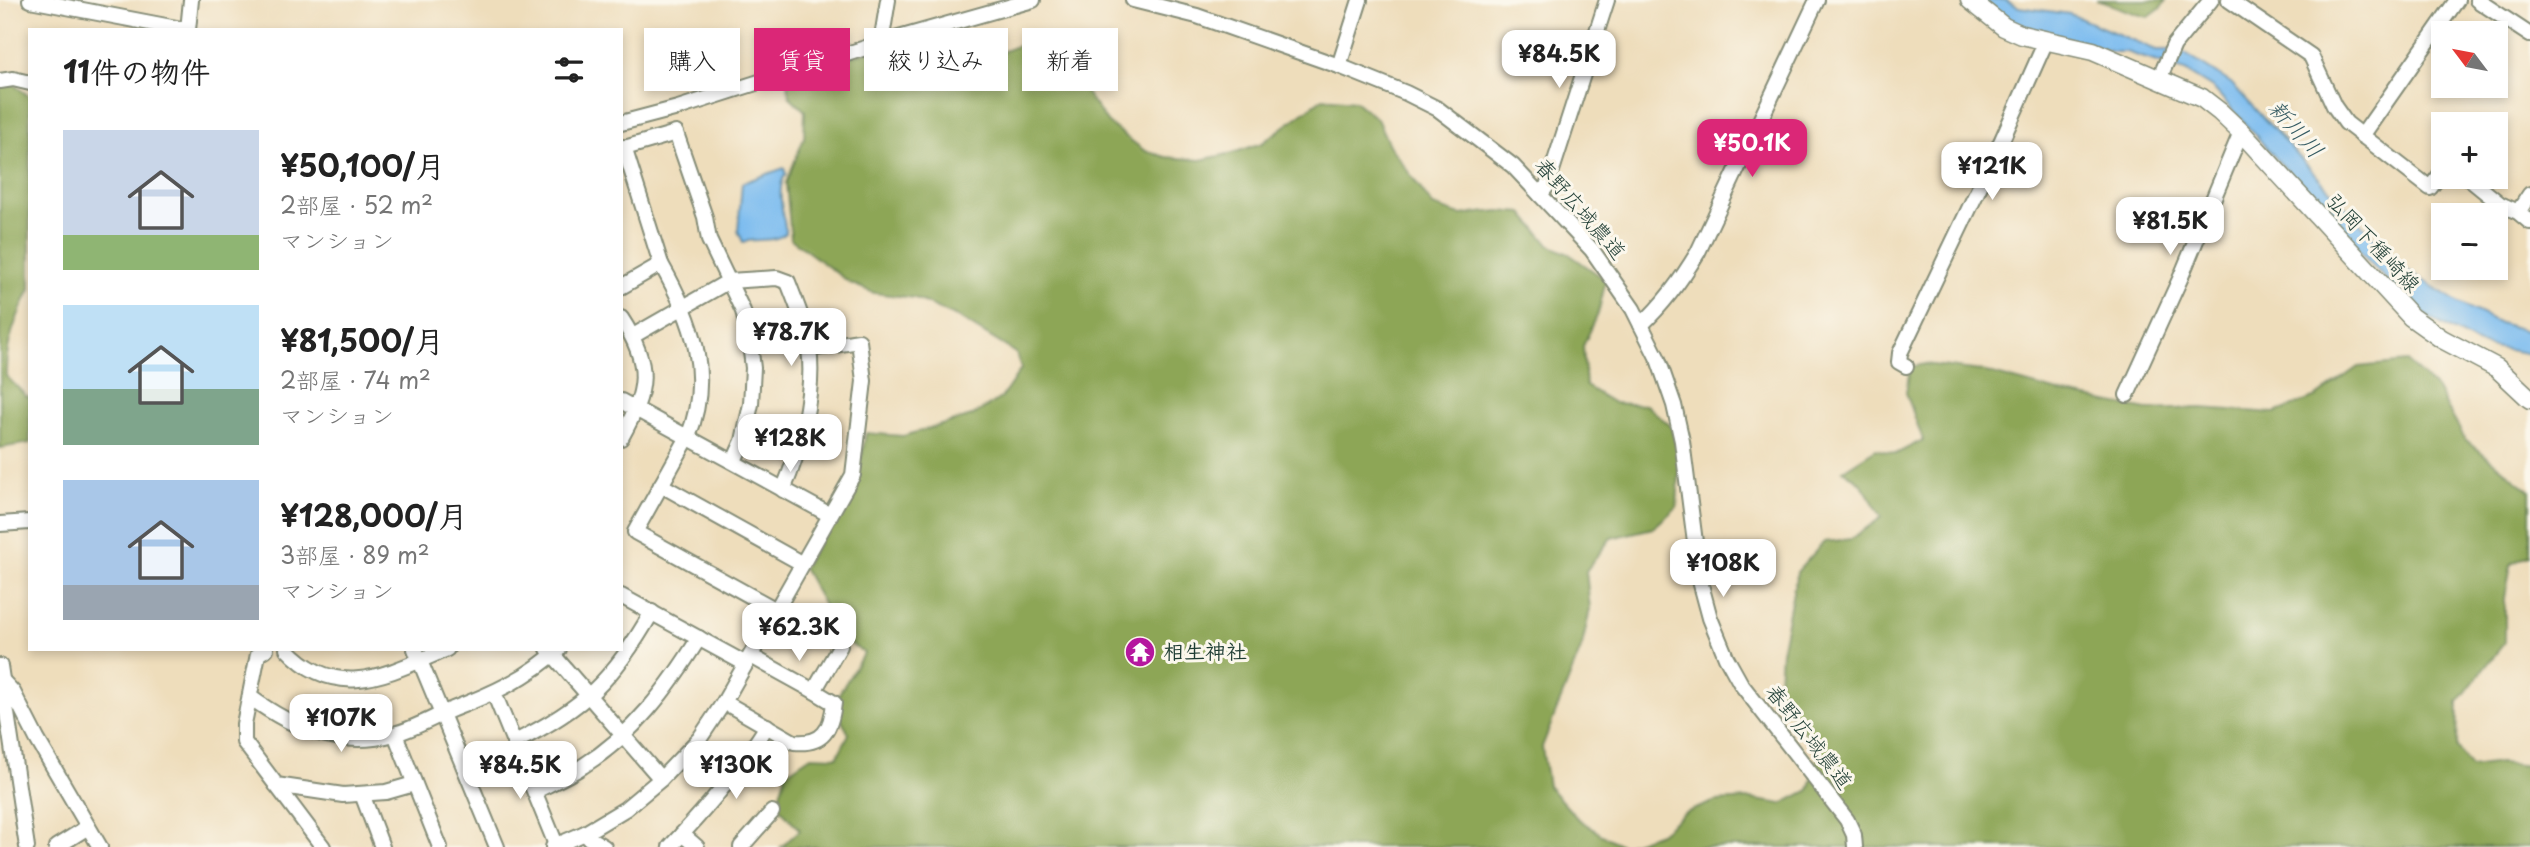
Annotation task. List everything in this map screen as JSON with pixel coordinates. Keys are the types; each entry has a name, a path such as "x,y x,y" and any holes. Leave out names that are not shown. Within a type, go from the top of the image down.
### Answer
{"main road":[{"name":"弘岡下種崎線","path":"1970,0 2004,27 2022,35 2093,51 2160,76 2202,98 2241,132 2411,317 2442,339 2497,368 2530,400"}],"street":[{"path":"30,0 177,28"},
{"path":"187,28 191,0"},
{"path":"883,28 888,0"},
{"path":"934,28 1033,0"},
{"name":"春野広域農道","path":"1133,0 1196,16 1339,66 1438,109 1513,166 1592,250 1633,309 1658,359 1674,405 1682,441 1700,581 1710,618 1726,657 1741,684 1847,820 1855,847"},
{"path":"1339,66 1360,0"},
{"path":"1541,195 1547,186 1607,0"},
{"path":"1641,325 1682,280 1698,251 1817,0"},
{"path":"2160,76 2174,45 2211,0"},
{"path":"2229,0 2311,56 2334,106 2346,123 2431,187"},
{"path":"2362,136 2457,0"},
{"path":"2477,0 2530,36"},
{"path":"1906,366 1899,362 1899,353 2001,142 2046,41"},
{"path":"623,123 864,48"},
{"path":"0,81 13,79 28,83"},
{"path":"2127,395 2180,279 2241,132"},
{"path":"734,461 743,440 751,404 753,368 743,311 709,240 705,217 676,133 623,148 662,264 694,337 700,360 695,421 635,532 776,610"},
{"path":"2483,189 2500,204 2518,212 2530,222"},
{"path":"2518,212 2530,194"},
{"path":"623,286 662,264"},
{"path":"633,336 729,281 777,278 788,282 809,349 809,377 803,430 796,461 783,490"},
{"path":"623,321 633,336 643,362 643,383 637,409 623,434"},
{"path":"494,693 516,742 556,847 625,809 661,779 700,738 749,660 801,563 853,475 864,380 859,341 809,349"},
{"path":"623,402 830,515"},
{"path":"662,485 801,563"},
{"path":"0,524 28,522"},
{"path":"623,597 699,638 814,691 834,703 832,721 821,738 807,743 794,742 724,702"},
{"path":"516,742 554,723 588,697 617,667 652,612"},
{"path":"535,791 583,766 623,736 672,681 699,638"},
{"path":"814,691 841,646"},
{"path":"263,651 258,654 244,724 244,742 323,847"},
{"path":"290,651 298,661 322,674 348,680 372,679 417,655 437,651"},
{"path":"250,697 276,716 304,729 335,737 394,734 494,693 516,681 554,651 588,697 661,779"},
{"path":"417,655 497,847"},
{"path":"0,666 27,847"},
{"path":"1,679 13,691 37,740 100,847"},
{"path":"670,847 721,792 748,757 766,726"},
{"path":"394,734 440,847"},
{"path":"276,785 343,796 386,792 414,784"},
{"path":"362,794 382,847"},
{"path":"741,847 772,812"},
{"path":"56,847 88,827"},
{"path":"585,833 604,847"},
{"path":"682,834 696,847"}],"green space":[{"path":"2096,0 2166,0 2161,8 2149,17"},
{"path":"1022,44 1022,91 1085,91 1108,123 1145,151 1166,157 1200,160 1262,143 1323,98 1355,101 1377,119 1389,145 1433,206 1460,215 1499,211 1523,213 1549,245 1569,254 1606,280 1598,314 1583,346 1586,386 1614,403 1646,405 1671,426 1680,457 1677,507 1653,528 1611,538 1586,571 1590,609 1582,646 1542,747 1548,786 1577,818 1623,846 1660,833 1685,813 1716,801 1750,799 1782,804 1809,790 1820,753 1778,696 1781,652 1797,572 1824,542 1851,539 1882,517 1861,483 1843,470 1876,449 1896,454 1923,440 1906,393 1910,367 1925,364 1982,371 2062,393 2147,410 2201,408 2275,413 2316,397 2358,367 2407,362 2436,388 2465,439 2530,491 2530,555 2511,564 2505,598 2505,642 2458,702 2457,748 2471,767 2499,763 2530,766 2530,847 781,847 800,830 777,805 786,773 811,756 837,757 849,734 838,714 837,697 864,653 843,639 806,637 827,611 803,568 858,476 866,433 903,436 972,416 1002,397 1021,369 1016,353 959,318 915,298 874,293 850,283 791,239 786,183 804,138 805,111 789,96 789,91 850,91 850,57 864,53 864,91 1008,91 1008,49"},
{"path":"0,74 28,95 28,293 12,331 6,376 28,396 28,443 0,448"}],"water":[{"path":"1979,0 2005,0 2019,7 2070,14 2156,50 2179,50 2231,83 2399,265 2459,303 2500,323 2530,332 2530,354 2478,344 2417,311 2359,251 2214,89 2185,71 2126,52 2113,52 2014,25"},
{"path":"784,168 786,174 781,194 786,233 771,239 743,242 738,231 742,183"}],"place":[{"name":"相生神社","path":"1140,652"}],"water label":[{"name":"新川川","path":"2296,129"}]}
